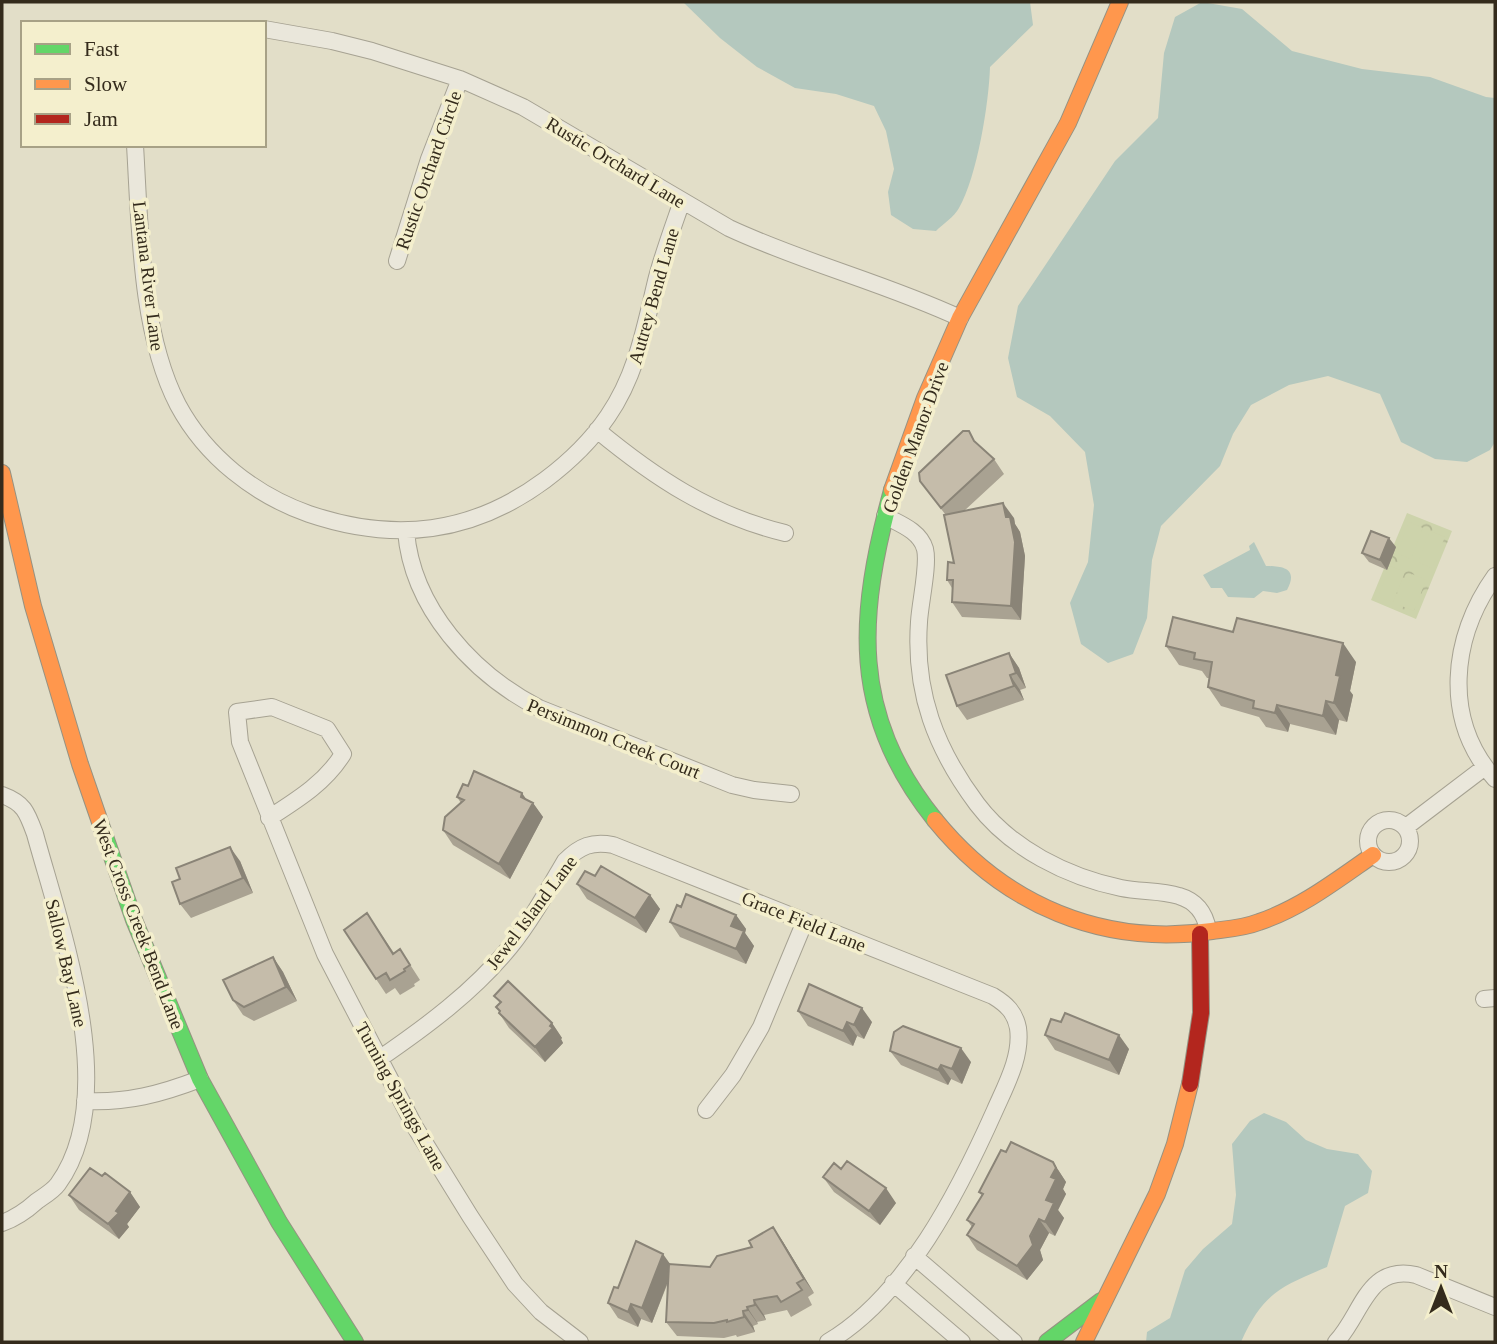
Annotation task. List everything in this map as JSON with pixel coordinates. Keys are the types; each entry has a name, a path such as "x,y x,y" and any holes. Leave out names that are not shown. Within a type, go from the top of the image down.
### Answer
{"street":[{"name":"Golden Manor Drive","path":"1120,2 1068,122 960,318 909,442 885,516 874,566 868,617 868,665 877,713 893,758 914,794 948,836 980,868 1016,895 1065,918 1109,930 1157,936 1200,934 1257,924 1295,906 1374,855"},
{"name":"Rustic Orchard Lane","path":"266,29 372,51 460,79 523,107 682,201 761,243 827,268 906,293 960,318"},
{"name":"Rustic Orchard Circle","path":"397,261 429,159 460,79"},
{"name":"Lantana River Lane","path":"135,147 152,331 168,383 179,407 201,438"},
{"name":"Autrey Bend Lane","path":"201,438 253,488 279,503 334,522 406,531 460,523 516,501 562,467 597,430 625,386 637,358 666,246 682,201"},
{"path":"597,430 645,469 699,503 758,527 785,533"},
{"name":"West Cross Creek Bend Lane","path":"2,473 33,606 80,764 134,920 200,1079 279,1222 355,1342"},
{"path":"885,516 919,537 925,548 919,624 919,667 927,709 938,742 956,776 984,813 1012,838 1044,860 1083,878 1122,889 1180,896 1196,904 1206,917 1208,930 1200,934 1202,989 1188,1094 1157,1194 1084,1342"},
{"name":"Persimmon Creek Court","path":"406,531 408,549 417,578 443,628 474,665 515,696 710,777 754,790 791,794"},
{"path":"1405,827 1490,773 1473,745 1463,716 1458,671 1469,621 1479,599 1495,576"},
{"name":"Turning Springs Lane","path":"269,818 300,798 332,771 343,754 327,729 272,707 237,712 240,742 269,818 325,954 415,1127 470,1216 515,1284 541,1312 580,1342"},
{"name":"Sallow Bay Lane","path":"2,1223 17,1218 57,1186 75,1154 85,1101 83,1026 73,975 29,816 10,798"},
{"path":"1389,820 1397,821 1405,827 1410,836 1410,845 1404,857 1387,863 1374,855 1368,846 1368,839 1375,825 1389,820"},
{"name":"Grace Field Lane","path":"586,845 600,842 613,845 1005,1003 1014,1016 1019,1043 1013,1067 967,1171 938,1223 914,1256"},
{"name":"Jewel Island Lane","path":"379,1059 430,1024 477,983 511,946 565,861 574,851 586,845"},
{"path":"706,1110 733,1074 761,1027 805,921"},
{"path":"85,1101 113,1102 164,1092 200,1079"},
{"path":"828,1342 844,1333 867,1313 914,1256 1014,1342"},
{"path":"1336,1342 1372,1289 1390,1274 1402,1272 1416,1275 1495,1307"},
{"path":"893,1283 961,1342"},
{"path":"1047,1342 1105,1297"}],"green space":[{"path":"1407,513 1452,531 1416,619 1371,600"},
{"path":"1409,522 1423,528 1411,559 1397,553"},
{"path":"1430,531 1445,537 1432,568 1418,562"},
{"path":"1390,566 1405,572 1393,602 1378,597"},
{"path":"1412,574 1426,580 1414,611 1399,605"}],"shaded area":[{"path":"683,2 1030,2 1033,25 990,67 984,119 971,178 957,211 936,231 913,229 891,215 888,192 894,169 886,131 874,106 836,94 795,88 757,67 720,38"},
{"path":"1202,2 1242,9 1292,51 1362,69 1430,77 1495,98 1495,442 1490,450 1467,462 1435,459 1401,442 1380,394 1328,376 1289,385 1251,405 1233,434 1220,466 1161,526 1152,560 1147,618 1133,654 1108,663 1081,644 1070,603 1088,562 1094,505 1085,452 1050,416 1017,397 1008,358 1018,306 1115,161 1158,118 1164,53 1175,17"},
{"path":"1254,542 1266,566 1283,568 1290,573 1287,590 1277,593 1263,591 1254,598 1228,597 1222,588 1211,588 1203,575 1250,550 1249,546"},
{"path":"1264,1113 1286,1122 1306,1140 1327,1149 1358,1154 1372,1171 1368,1193 1345,1206 1327,1267 1297,1280 1265,1302 1241,1342 1146,1342 1147,1332 1170,1318 1185,1270 1203,1249 1232,1224 1236,1195 1232,1144 1250,1121"}],"building":[{"path":"963,431 969,431 974,441 994,459 941,508 920,481 919,473"},
{"path":"1003,503 1006,517 1010,517 1015,542 1011,606 952,602 953,580 947,580 948,562 954,563 944,515"},
{"path":"1371,531 1389,538 1380,560 1362,553"},
{"path":"1173,617 1233,632 1237,618 1343,643 1336,675 1340,676 1334,703 1326,701 1323,716 1277,705 1275,713 1253,708 1254,701 1208,687 1212,662 1194,659 1195,653 1166,646"},
{"path":"1009,653 1016,673 1010,675 1014,686 957,706 946,675"},
{"path":"474,771 522,793 521,797 533,803 499,864 443,830 445,817 464,800 457,797 463,784 468,786"},
{"path":"230,847 243,878 180,904 172,882 180,879 176,868"},
{"path":"601,866 650,895 635,918 577,884 585,871 595,876"},
{"path":"686,894 736,915 731,926 744,931 736,949 670,922 677,905 681,907"},
{"path":"367,913 393,954 400,949 410,965 390,980 386,973 376,979 344,930"},
{"path":"273,957 286,987 244,1007 233,1000 223,980"},
{"path":"508,981 552,1023 550,1026 553,1028 535,1047 496,1007 501,1002 494,996"},
{"path":"809,984 862,1008 854,1025 847,1022 843,1031 798,1011"},
{"path":"1065,1013 1119,1035 1109,1060 1045,1035 1051,1019 1061,1022"},
{"path":"903,1026 961,1048 952,1069 941,1065 938,1070 890,1051 894,1032"},
{"path":"1011,1142 1053,1162 1056,1168 1051,1177 1056,1179 1046,1200 1054,1203 1045,1222 1039,1219 1030,1236 1033,1245 1017,1266 967,1235 974,1224 967,1220 983,1194 979,1192 1001,1150 1006,1152"},
{"path":"847,1161 886,1188 869,1211 823,1177 834,1163 841,1169"},
{"path":"90,1168 102,1176 105,1173 130,1192 116,1211 119,1213 108,1224 69,1195"},
{"path":"773,1227 804,1279 797,1283 802,1290 781,1302 777,1296 754,1300 755,1305 743,1311 744,1317 727,1322 666,1322 669,1264 710,1267 717,1256 752,1247 749,1241"},
{"path":"636,1241 663,1254 642,1308 631,1304 628,1312 608,1303 614,1287 618,1288"}],"traffic: fast":[{"path":"892,490 872,579 868,662 875,702 887,741 907,780 935,820"},
{"path":"101,825 134,920 200,1079 279,1222 355,1342"},
{"path":"1047,1342 1101,1301"}],"traffic: slow":[{"path":"892,490 925,398 960,318 1068,123 1120,2"},
{"path":"2,473 33,606 101,825"},
{"path":"935,820 962,850 1024,897 1058,913 1095,925 1132,932 1172,934 1230,929 1253,924 1304,901 1373,855"},
{"path":"1084,1342 1157,1194 1175,1144 1190,1084"}],"traffic: jam":[{"path":"1190,1084 1201,1013 1200,934"}]}
